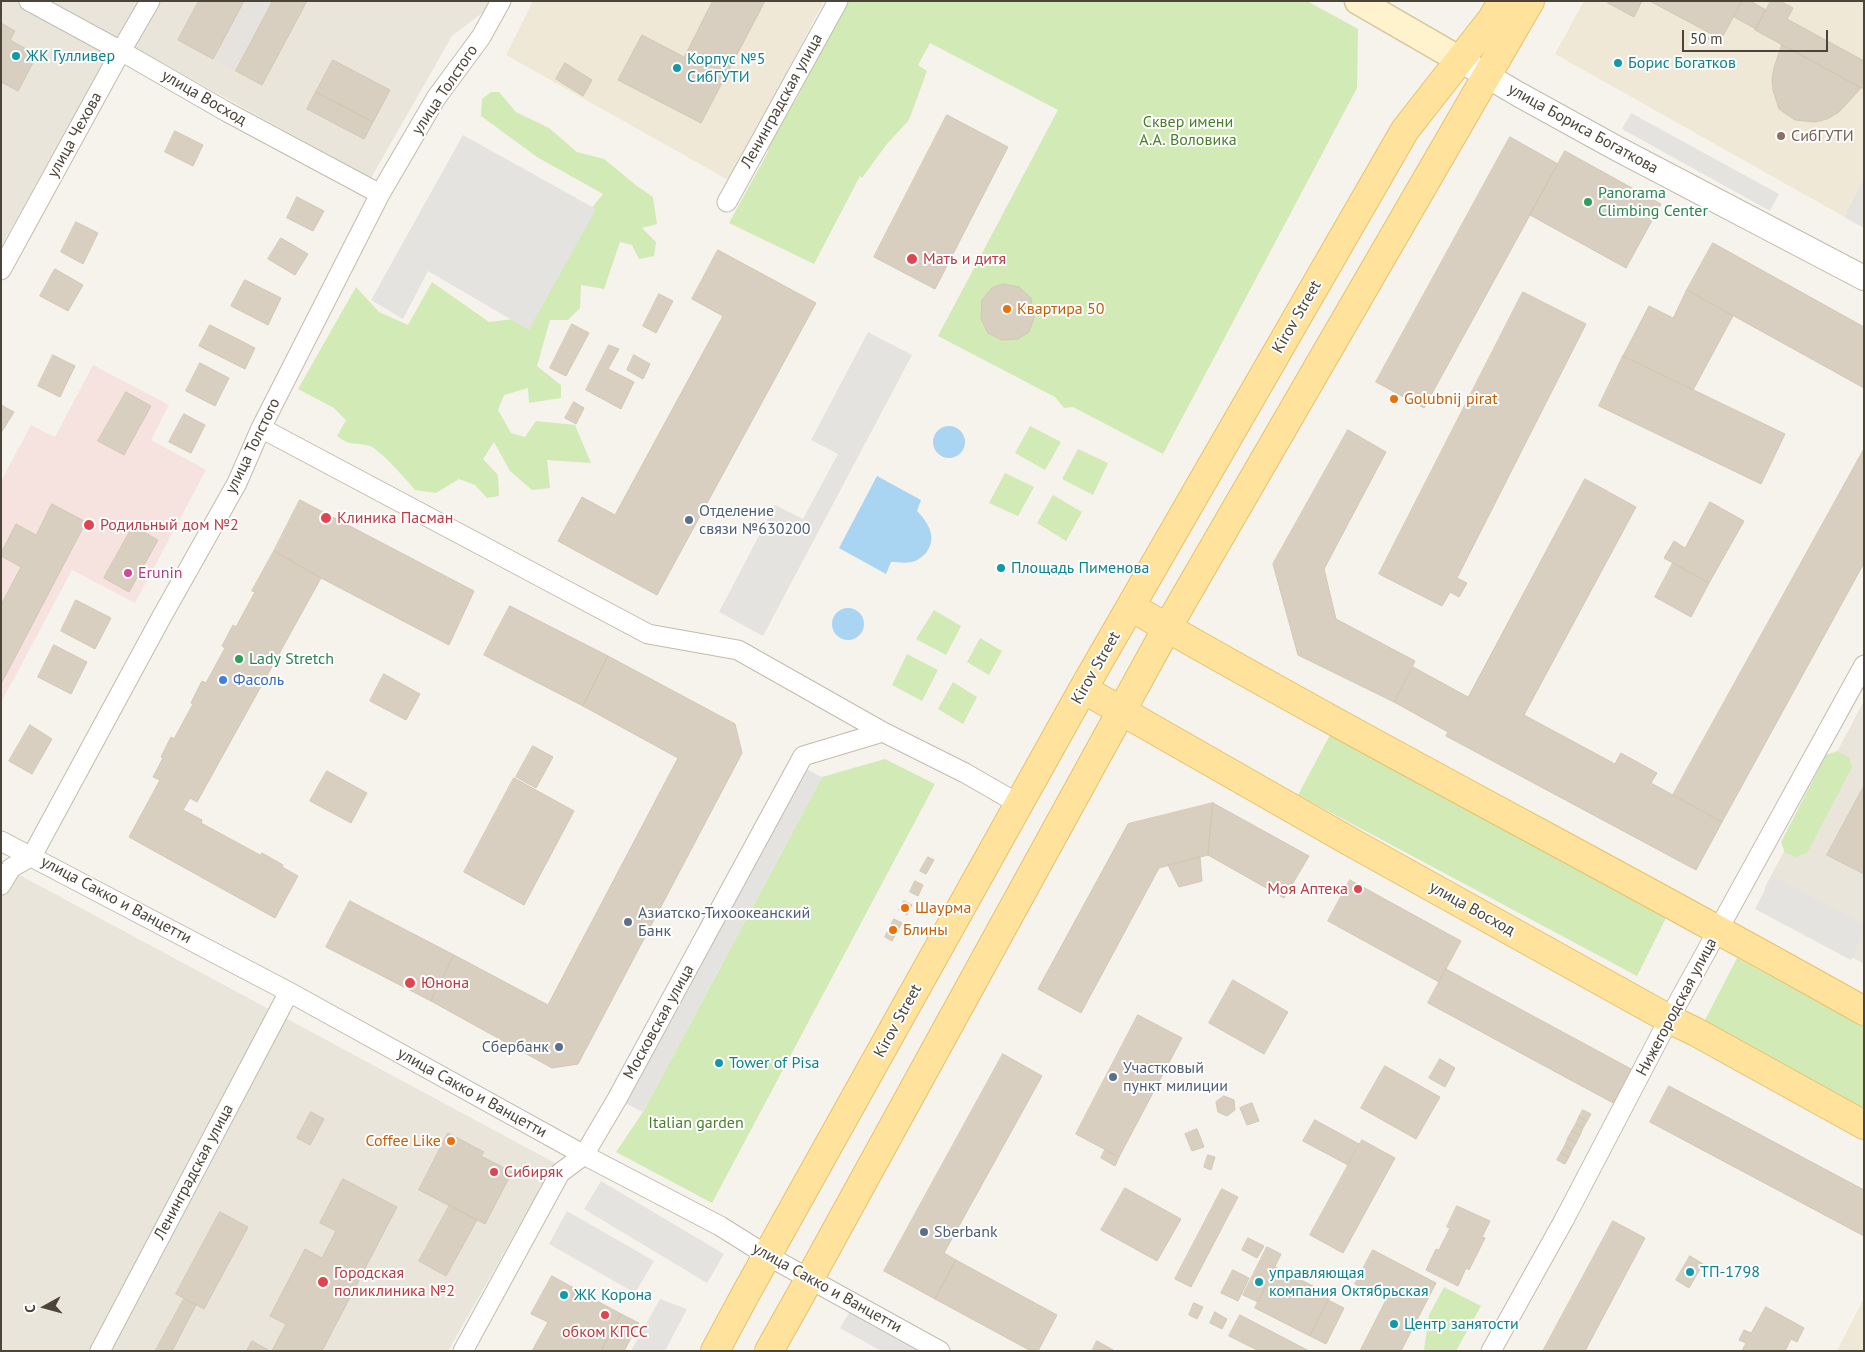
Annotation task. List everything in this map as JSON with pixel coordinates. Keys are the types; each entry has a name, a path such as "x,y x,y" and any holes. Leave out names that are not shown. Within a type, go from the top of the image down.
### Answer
{"main road":[{"name":"улица Бориса Богаткова","path":"1358,1 1460,60"},
{"name":"Kirov Street","path":"716,1351 1019,804 1405,130 1492,19 1502,1"},
{"path":"768,1351 810,1278 1167,628 1530,1"},
{"path":"1131,606 1167,628 1864,1011"},
{"name":"улица Восход","path":"1084,689 1349,841 1864,1125"}],"street":[{"name":"улица Восход","path":"29,1 227,112 380,194"},
{"name":"улица Чехова","path":"1,270 150,1"},
{"name":"улица Толстого","path":"32,856 161,618 237,484 261,428 380,194 436,98 481,37 501,1"},
{"name":"Ленинградская улица","path":"727,202 838,1"},
{"name":"улица Бориса Богаткова","path":"1460,60 1616,148 1864,278"},
{"path":"261,428 648,634 738,650 883,732 965,773 1019,804"},
{"name":"Нижегородская улица","path":"1491,1351 1564,1220 1669,1019 1864,665"},
{"name":"Московская улица","path":"463,1351 560,1173 584,1155 803,756 883,732"},
{"name":"улица Сакко и Ванцетти","path":"1,841 289,992 584,1155 720,1226 768,1256 940,1351"},
{"path":"1,885 11,868 32,856"},
{"name":"Ленинградская улица","path":"100,1351 289,992"}],"shaded area":[{"path":"1,1 490,1 485,11 452,36 371,178 117,38 1,247"},
{"path":"199,1 273,1 236,71 178,40"},
{"path":"533,1 824,1 730,181 506,55"},
{"name":"СибГУТИ","path":"1584,1 1864,1 1864,228 1555,54"},
{"path":"1631,113 1779,194 1770,211 1622,129"},
{"path":"463,135 596,209 529,330 428,271 403,319 371,300"},
{"path":"1864,179 1864,228 1844,217"},
{"path":"868,332 912,355 763,636 719,612 775,505 803,519 838,454 811,440"},
{"name":"Родильный дом №2","path":"93,365 169,405 151,440 206,470 135,603 72,570 1,703 1,481 31,425 55,437"},
{"path":"1864,701 1864,964 1772,911 1764,900 1765,887"},
{"path":"798,765 822,777 643,1112 617,1099"},
{"path":"1,865 555,1163 448,1351 1,1351"},
{"path":"1772,876 1864,924 1864,935 1851,960 1755,909"},
{"path":"601,1181 724,1254 707,1283 584,1209"},
{"path":"567,1211 654,1261 635,1293 549,1244"},
{"path":"1864,1298 1864,1351 1837,1351"},
{"path":"660,1299 687,1309 665,1351 631,1351"},
{"path":"854,1304 940,1351 881,1351 840,1328"}],"green space":[{"name":"Cквер имени А.А. Воловика","path":"849,1 1307,1 1358,29 1357,88 1163,454 1073,407 1064,408 1055,397 938,336 1058,110 930,43 918,65 927,71 909,120 886,145 862,178 860,176 814,264 729,223 768,152 770,135 780,114 794,103 800,92 802,76 819,40 829,38"},
{"path":"491,92 499,92 516,112 549,128 577,152 604,159 653,197 657,224 642,228 656,242 654,256 639,259 632,245 620,242 604,289 581,285 580,308 568,320 550,320 537,366 561,385 561,398 529,403 528,388 504,395 498,410 511,433 525,437 536,421 575,425 591,463 547,460 550,488 532,490 510,471 494,442 483,459 498,475 499,496 487,498 475,485 459,479 436,493 415,490 374,448 350,443 337,436 346,420 334,408 298,389 356,287 379,312 408,325 432,282 489,322 522,318 573,231 603,194 537,157 481,116 482,99"},
{"path":"1030,426 1061,442 1045,470 1015,453"},
{"path":"1078,449 1108,463 1093,495 1062,479"},
{"path":"1005,473 1034,487 1018,516 989,503"},
{"path":"1053,495 1082,512 1066,541 1037,523"},
{"path":"934,610 961,626 946,655 916,639"},
{"path":"980,638 1002,651 989,675 967,662"},
{"path":"907,654 938,670 922,701 892,685"},
{"path":"953,682 977,697 963,724 938,709"},
{"path":"1330,735 1668,914 1637,976 1298,795"},
{"path":"1837,751 1849,757 1852,767 1807,853 1796,857 1785,853 1781,842 1826,755"},
{"name":"Italian garden","path":"885,759 935,784 712,1203 616,1152 643,1112 822,777"},
{"path":"1737,958 1864,1027 1864,1109 1703,1024"},
{"path":"1444,1287 1481,1306 1456,1351 1427,1351 1424,1349 1429,1315"}],"water":[{"path":"949,426 955,427 960,431 964,436 964,448 960,453 955,457 949,458 943,457 938,453 934,448 933,442 934,436 938,431 943,427"},
{"path":"877,476 921,500 917,511 928,526 931,537 929,548 923,556 913,562 891,562 886,574 839,548"},
{"path":"848,608 854,609 859,613 863,618 863,630 859,635 854,639 848,640 842,639 837,635 833,630 832,624 833,618 837,613 842,609"}],"building":[{"path":"199,1 244,1 213,59 178,40"},
{"path":"273,1 307,1 262,85 236,71"},
{"name":"Корпус №5 СибГУТИ","path":"713,1 765,1 701,123 618,80 642,35 684,57"},
{"path":"1608,1 1642,1 1634,17 1608,3"},
{"path":"1650,1 1742,1 1718,45 1708,39 1711,34"},
{"path":"1742,1 1750,1 1766,10 1756,29 1734,17"},
{"path":"1771,1 1780,1 1793,8 1787,19 1864,61 1864,89 1755,30"},
{"name":"ЖК Гулливер","path":"1,23 15,31 10,40 28,50 26,54 35,59 18,91 1,82"},
{"path":"1782,45 1861,88 1839,112 1827,119 1815,122 1795,120 1779,109 1773,90 1774,68"},
{"path":"333,60 390,90 373,122 316,92"},
{"path":"565,63 592,80 583,96 556,79"},
{"path":"316,92 373,122 364,139 307,109"},
{"path":"947,115 1008,147 935,289 874,257"},
{"path":"175,131 203,145 193,166 165,152"},
{"path":"1510,137 1558,164 1424,408 1376,382"},
{"path":"1565,151 1661,204 1626,268 1530,215"},
{"path":"297,197 324,211 313,231 287,218"},
{"path":"76,222 98,233 83,264 61,252"},
{"path":"281,238 308,254 295,275 268,259"},
{"path":"1713,243 1864,327 1864,388 1687,290"},
{"path":"718,250 816,303 657,595 558,541 582,497 615,515 723,316 692,299"},
{"path":"55,269 83,285 68,311 40,296"},
{"path":"245,280 281,298 268,325 231,306"},
{"name":"Квартира 50","path":"1003,284 1019,287 1031,298 1034,318 1029,332 1018,339 1002,340 988,333 981,319 982,300 992,288"},
{"path":"1687,290 1733,316 1693,390 1623,356 1649,306 1673,318"},
{"path":"1523,292 1586,324 1457,578 1467,583 1459,597 1450,592 1442,606 1379,574"},
{"path":"659,294 673,301 656,333 643,326"},
{"path":"572,324 589,333 566,376 550,368"},
{"path":"210,325 255,348 245,369 199,346"},
{"path":"609,345 619,349 608,369 634,382 621,409 586,390"},
{"path":"53,355 75,366 60,397 38,386"},
{"path":"634,355 650,364 643,379 627,370"},
{"path":"1623,356 1785,434 1761,484 1599,406"},
{"path":"200,363 229,378 215,406 186,391"},
{"path":"126,392 151,406 124,455 98,441"},
{"path":"574,402 584,408 576,424 565,418"},
{"path":"1,405 14,412 1,433"},
{"path":"184,414 205,425 191,453 169,442"},
{"path":"1348,430 1386,452 1324,569 1336,619 1415,661 1394,702 1298,655 1273,564"},
{"path":"1864,449 1864,563 1722,822 1673,795"},
{"path":"1585,479 1636,507 1524,715 1615,764 1621,753 1657,773 1651,783 1722,822 1696,870 1446,736 1448,732 1394,702 1413,667 1468,697"},
{"path":"300,500 474,591 449,645 321,578 274,551"},
{"path":"1710,502 1744,521 1709,583 1664,558 1674,541 1685,548"},
{"name":"Родильный дом №2","path":"52,504 86,522 1,684 1,605 21,567 1,556 1,553 16,524 36,535"},
{"path":"133,526 158,540 129,592 104,578"},
{"path":"274,551 321,578 197,802 190,798 183,810 202,820 201,823 260,855 262,853 298,876 275,918 129,837 160,780 153,777 171,737 174,739 193,704 191,703 202,681 206,683 225,648 222,646 233,625 236,627 255,592 252,591"},
{"path":"1673,563 1709,583 1691,617 1655,597"},
{"path":"76,600 111,618 95,649 61,631"},
{"path":"510,606 608,656 583,706 484,655"},
{"path":"54,645 87,662 71,694 38,677"},
{"path":"608,656 735,724 742,753 578,1064 552,1068 431,1001 454,955 548,1005 678,758 583,706"},
{"path":"384,674 420,694 406,720 370,701"},
{"path":"30,725 52,739 32,774 9,761"},
{"path":"533,746 553,757 536,788 516,777"},
{"path":"327,771 367,793 351,823 310,801"},
{"path":"514,778 574,811 524,905 464,872"},
{"path":"1864,786 1864,874 1827,855"},
{"path":"1213,803 1208,855 1159,868 1081,1013 1038,989 1128,824"},
{"path":"1213,803 1309,856 1284,898 1208,855"},
{"path":"928,857 934,860 926,874 920,871"},
{"path":"1200,857 1202,881 1179,887 1168,865"},
{"path":"1350,880 1461,941 1439,982 1328,921"},
{"path":"915,881 923,885 918,896 910,892"},
{"path":"350,901 454,955 431,1001 326,947"},
{"name":"Шаурма","path":"904,901 912,905 907,915 899,910"},
{"name":"Блины","path":"894,919 902,923 892,941 885,937"},
{"path":"1446,969 1633,1070 1615,1104 1428,1003"},
{"path":"1233,980 1288,1012 1264,1054 1209,1023"},
{"path":"1138,1015 1182,1038 1119,1157 1076,1134"},
{"path":"1003,1054 1042,1076 944,1253 956,1260 935,1299 884,1271"},
{"path":"1440,1059 1455,1068 1445,1087 1429,1078"},
{"path":"1385,1066 1440,1097 1416,1139 1361,1108"},
{"path":"1669,1086 1864,1190 1864,1236 1650,1122"},
{"path":"1224,1096 1234,1100 1235,1110 1227,1116 1218,1112 1216,1102"},
{"path":"1252,1103 1259,1121 1247,1125 1240,1108"},
{"path":"1583,1110 1591,1114 1587,1121 1579,1117"},
{"path":"311,1112 324,1119 310,1145 297,1138"},
{"path":"1579,1117 1587,1121 1583,1128 1576,1124"},
{"path":"1315,1120 1359,1144 1348,1165 1303,1141"},
{"path":"1576,1124 1583,1128 1580,1135 1572,1131"},
{"path":"1197,1129 1204,1147 1192,1151 1185,1134"},
{"path":"1572,1131 1580,1135 1576,1143 1568,1138"},
{"path":"448,1133 484,1152 481,1156 512,1172 485,1224 419,1190"},
{"path":"1568,1138 1576,1143 1572,1150 1565,1146"},
{"path":"1362,1140 1395,1158 1343,1253 1310,1235"},
{"path":"1565,1146 1572,1150 1569,1157 1561,1153"},
{"path":"1105,1150 1119,1157 1115,1166 1101,1158"},
{"path":"1561,1153 1569,1157 1565,1164 1557,1160"},
{"path":"1208,1155 1215,1157 1211,1170 1204,1167"},
{"name":"Городская поликлиника №2","path":"343,1179 397,1207 322,1351 272,1351 286,1324 270,1316 305,1249 322,1258 336,1231 320,1223"},
{"path":"1125,1188 1181,1219 1157,1261 1101,1230"},
{"path":"1222,1189 1238,1197 1191,1287 1175,1279"},
{"path":"450,1205 477,1220 446,1276 419,1261"},
{"path":"1457,1206 1490,1221 1482,1237 1485,1238 1469,1270 1466,1268 1458,1286 1426,1270 1436,1249 1439,1250 1450,1228 1447,1227"},
{"path":"220,1212 248,1227 204,1309 176,1294"},
{"path":"1613,1221 1645,1238 1585,1351 1543,1351"},
{"path":"1248,1238 1264,1246 1257,1258 1242,1250"},
{"name":"управляющая компания Октябрьская","path":"1267,1247 1281,1254 1258,1302 1243,1295"},
{"name":"Центр занятости","path":"1373,1250 1436,1283 1401,1351 1360,1351 1386,1300 1355,1284"},
{"name":"ТП-1798","path":"1690,1256 1703,1264 1689,1288 1676,1280"},
{"path":"956,1260 1057,1315 1038,1351 1031,1351 935,1299"},
{"path":"1275,1267 1331,1295 1310,1336 1255,1308"},
{"path":"1233,1270 1249,1278 1238,1301 1221,1293"},
{"name":"ЖК Корона","path":"552,1276 621,1314 601,1351 532,1351 548,1322 531,1314"},
{"path":"184,1299 196,1305 172,1351 156,1350"},
{"path":"1328,1300 1344,1308 1326,1344 1310,1336"},
{"path":"1194,1303 1203,1307 1197,1319 1189,1315"},
{"path":"1766,1307 1804,1328 1797,1342 1791,1339 1785,1351 1742,1351 1746,1343 1739,1340 1744,1330 1751,1333"},
{"path":"1215,1312 1227,1319 1222,1329 1210,1323"},
{"path":"621,1314 639,1323 624,1351 601,1351"},
{"path":"1240,1315 1309,1351 1259,1351 1229,1336"},
{"path":"252,1341 270,1351 247,1351"},
{"path":"1097,1341 1115,1351 1092,1351"}],"place":[{"name":"ЖК Гулливер","path":"16,56"},
{"name":"Борис Богатков","path":"1618,63"},
{"name":"Корпус №5 СибГУТИ","path":"677,68"},
{"name":"СибГУТИ","path":"1781,136"},
{"name":"Panorama Climbing Center","path":"1588,202"},
{"name":"Мать и дитя","path":"912,259"},
{"name":"Квартира 50","path":"1007,309"},
{"name":"Golubnij pirat","path":"1394,399"},
{"name":"Клиника Пасман","path":"326,518"},
{"name":"Отделение связи №630200","path":"689,520"},
{"name":"Родильный дом №2","path":"89,525"},
{"name":"Площадь Пименова","path":"1001,568"},
{"name":"Erunin","path":"128,573"},
{"name":"Lady Stretch","path":"239,659"},
{"name":"Фасоль","path":"223,680"},
{"name":"Моя Аптека","path":"1358,889"},
{"name":"Шаурма","path":"905,908"},
{"name":"Азиатско-Тихоокеанский Банк","path":"628,922"},
{"name":"Блины","path":"893,930"},
{"name":"Юнона","path":"410,983"},
{"name":"Сбербанк","path":"559,1047"},
{"name":"Tower of Pisa","path":"719,1063"},
{"name":"Участковый пункт милиции","path":"1113,1077"},
{"name":"Coffee Like","path":"451,1141"},
{"name":"Сибиряк","path":"494,1172"},
{"name":"Sberbank","path":"924,1232"},
{"name":"ТП-1798","path":"1690,1272"},
{"name":"Городская поликлиника №2","path":"323,1282"},
{"name":"управляющая компания Октябрьская","path":"1259,1282"},
{"name":"ЖК Корона","path":"564,1295"},
{"name":"обком КПСС","path":"605,1315"},
{"name":"Центр занятости","path":"1394,1324"}]}
